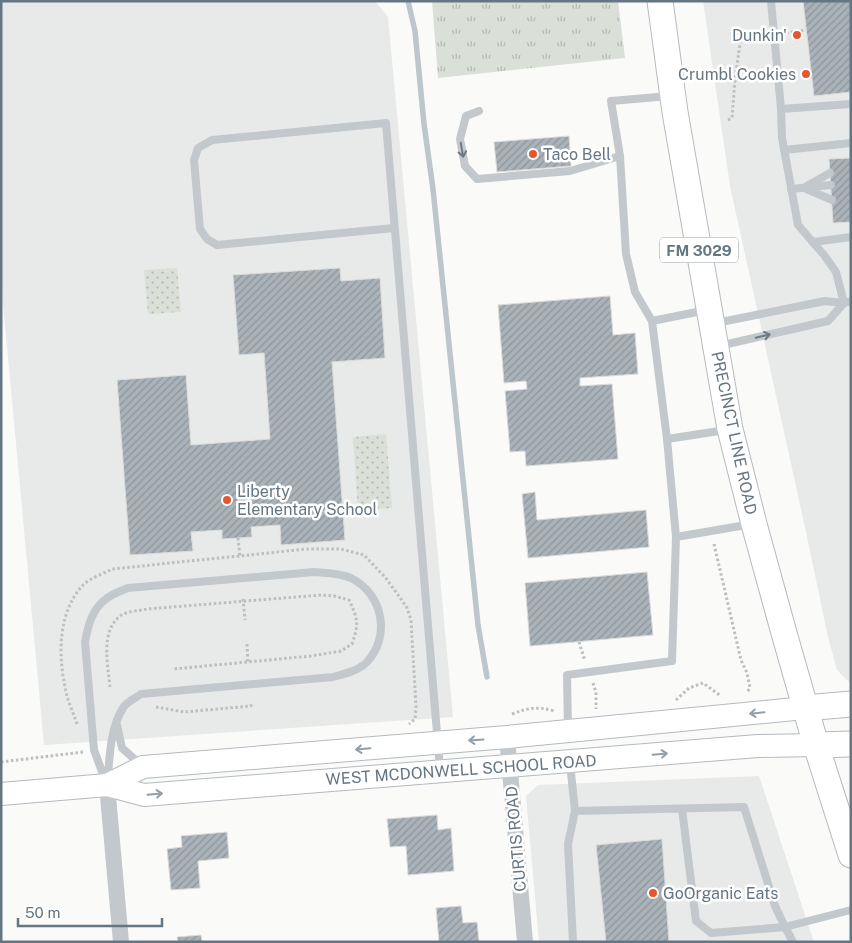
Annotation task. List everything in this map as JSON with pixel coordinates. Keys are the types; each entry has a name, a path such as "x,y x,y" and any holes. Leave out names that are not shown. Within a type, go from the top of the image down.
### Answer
{"main road":[{"name":"PRECINCT LINE ROAD","path":"660,1 673,96 730,429 805,708 851,855"},
{"path":"805,708 851,704"},
{"name":"WEST MCDONWELL SCHOOL ROAD","path":"107,785 143,767 436,732 568,721 805,708"},
{"path":"816,745 851,744"},
{"name":"WEST MCDONWELL SCHOOL ROAD","path":"1,794 107,785 144,795 758,746 816,745"}],"street":[{"name":"CURTIS ROAD","path":"506,727 525,942"},
{"path":"107,785 121,942"}],"lane":[{"path":"772,1 782,138 798,225 836,272 847,302"},
{"path":"568,721 567,675 672,661 676,537 666,438 652,321 635,292 626,254 620,156 611,101 673,96"},
{"path":"781,110 851,104"},
{"path":"478,111 466,116 460,140 465,166 477,179 570,171 620,156"},
{"path":"394,228 217,245 206,239 200,229 194,160 198,148 212,140 386,124 440,771"},
{"path":"784,150 851,143"},
{"path":"803,188 830,173"},
{"path":"791,189 831,185"},
{"path":"803,188 832,200"},
{"path":"813,242 851,237"},
{"path":"712,327 825,301 847,302"},
{"path":"652,321 712,327 828,321 847,302"},
{"path":"666,438 730,429"},
{"path":"676,537 754,524"},
{"path":"314,572 331,573 351,578 369,590 378,604 381,621 379,644 366,663 352,672 333,678 141,694 124,706 116,723 111,744 107,785 94,750 85,642 88,625 94,612 106,599 128,588 314,572"},
{"path":"116,723 122,748 143,767"},
{"path":"570,761 575,811 568,844 573,942"},
{"path":"575,811 744,807 775,906 793,942"},
{"path":"682,808 696,921 712,934 785,927 851,910"}],"path":[{"path":"728,120 732,118 734,79 742,38 806,30"},
{"path":"711,531 741,660 747,673 750,688 744,698"},
{"path":"238,538 240,557"},
{"path":"78,730 65,687 61,641 65,616 74,598 85,583 112,569 307,549 341,549 364,555 386,578 407,608 411,620 416,706 415,719 409,724"},
{"path":"110,687 107,640 110,628 121,614 147,609 321,595 349,600 357,616 358,628 352,644 341,651 248,663 172,669"},
{"path":"244,600 246,620"},
{"path":"247,644 248,663"},
{"path":"670,702 676,700 690,688 703,683 723,698"},
{"path":"154,706 184,712 251,706 251,703"},
{"path":"506,727 526,708 542,708 554,711 568,721 596,710"},
{"path":"399,725 409,724 436,732"},
{"path":"1,762 74,753 79,745"}],"shaded area":[{"name":"Liberty Elementary School","path":"1,1 375,1 388,17 453,717 44,745 1,282"},
{"path":"703,1 851,1 851,684 837,670 828,637 730,186"},
{"path":"759,776 814,942 539,942 526,796 538,785"}],"green space":[{"path":"432,1 618,1 625,58 438,78"},
{"path":"177,268 181,312 148,314 144,270"},
{"path":"386,434 392,508 358,510 353,437"}],"building":[{"path":"803,1 851,1 851,92 814,96"},
{"name":"Taco Bell","path":"569,136 571,166 497,172 494,142"},
{"path":"851,158 851,222 833,223 829,159"},
{"path":"340,268 341,281 380,278 385,358 332,362 345,540 281,545 280,525 251,527 252,537 222,539 222,530 191,532 193,551 130,555 117,380 186,375 191,445 270,439 264,353 239,355 233,275"},
{"path":"610,296 613,335 635,333 638,374 580,378 580,386 612,384 618,459 526,466 525,451 510,452 505,391 527,389 526,381 504,383 498,305"},
{"path":"535,492 537,520 646,510 649,547 528,558 522,494"},
{"path":"647,572 653,635 530,646 525,583"},
{"path":"437,815 438,830 451,828 454,871 408,875 406,846 390,847 387,819"},
{"path":"227,832 229,858 198,861 200,888 171,890 167,849 182,847 181,836"},
{"path":"662,839 669,942 606,942 596,845"},
{"path":"461,906 463,923 477,922 479,942 439,942 436,908"},
{"path":"201,935 202,942 178,942 177,937"}],"waterway":[{"path":"408,1 415,31 478,625 487,677"}],"place":[{"name":"Dunkin'","path":"797,35"},
{"name":"Crumbl Cookies","path":"806,74"},
{"name":"Taco Bell","path":"533,154"},
{"name":"Liberty Elementary School","path":"227,500"},
{"name":"GoOrganic Eats","path":"653,893"}]}
